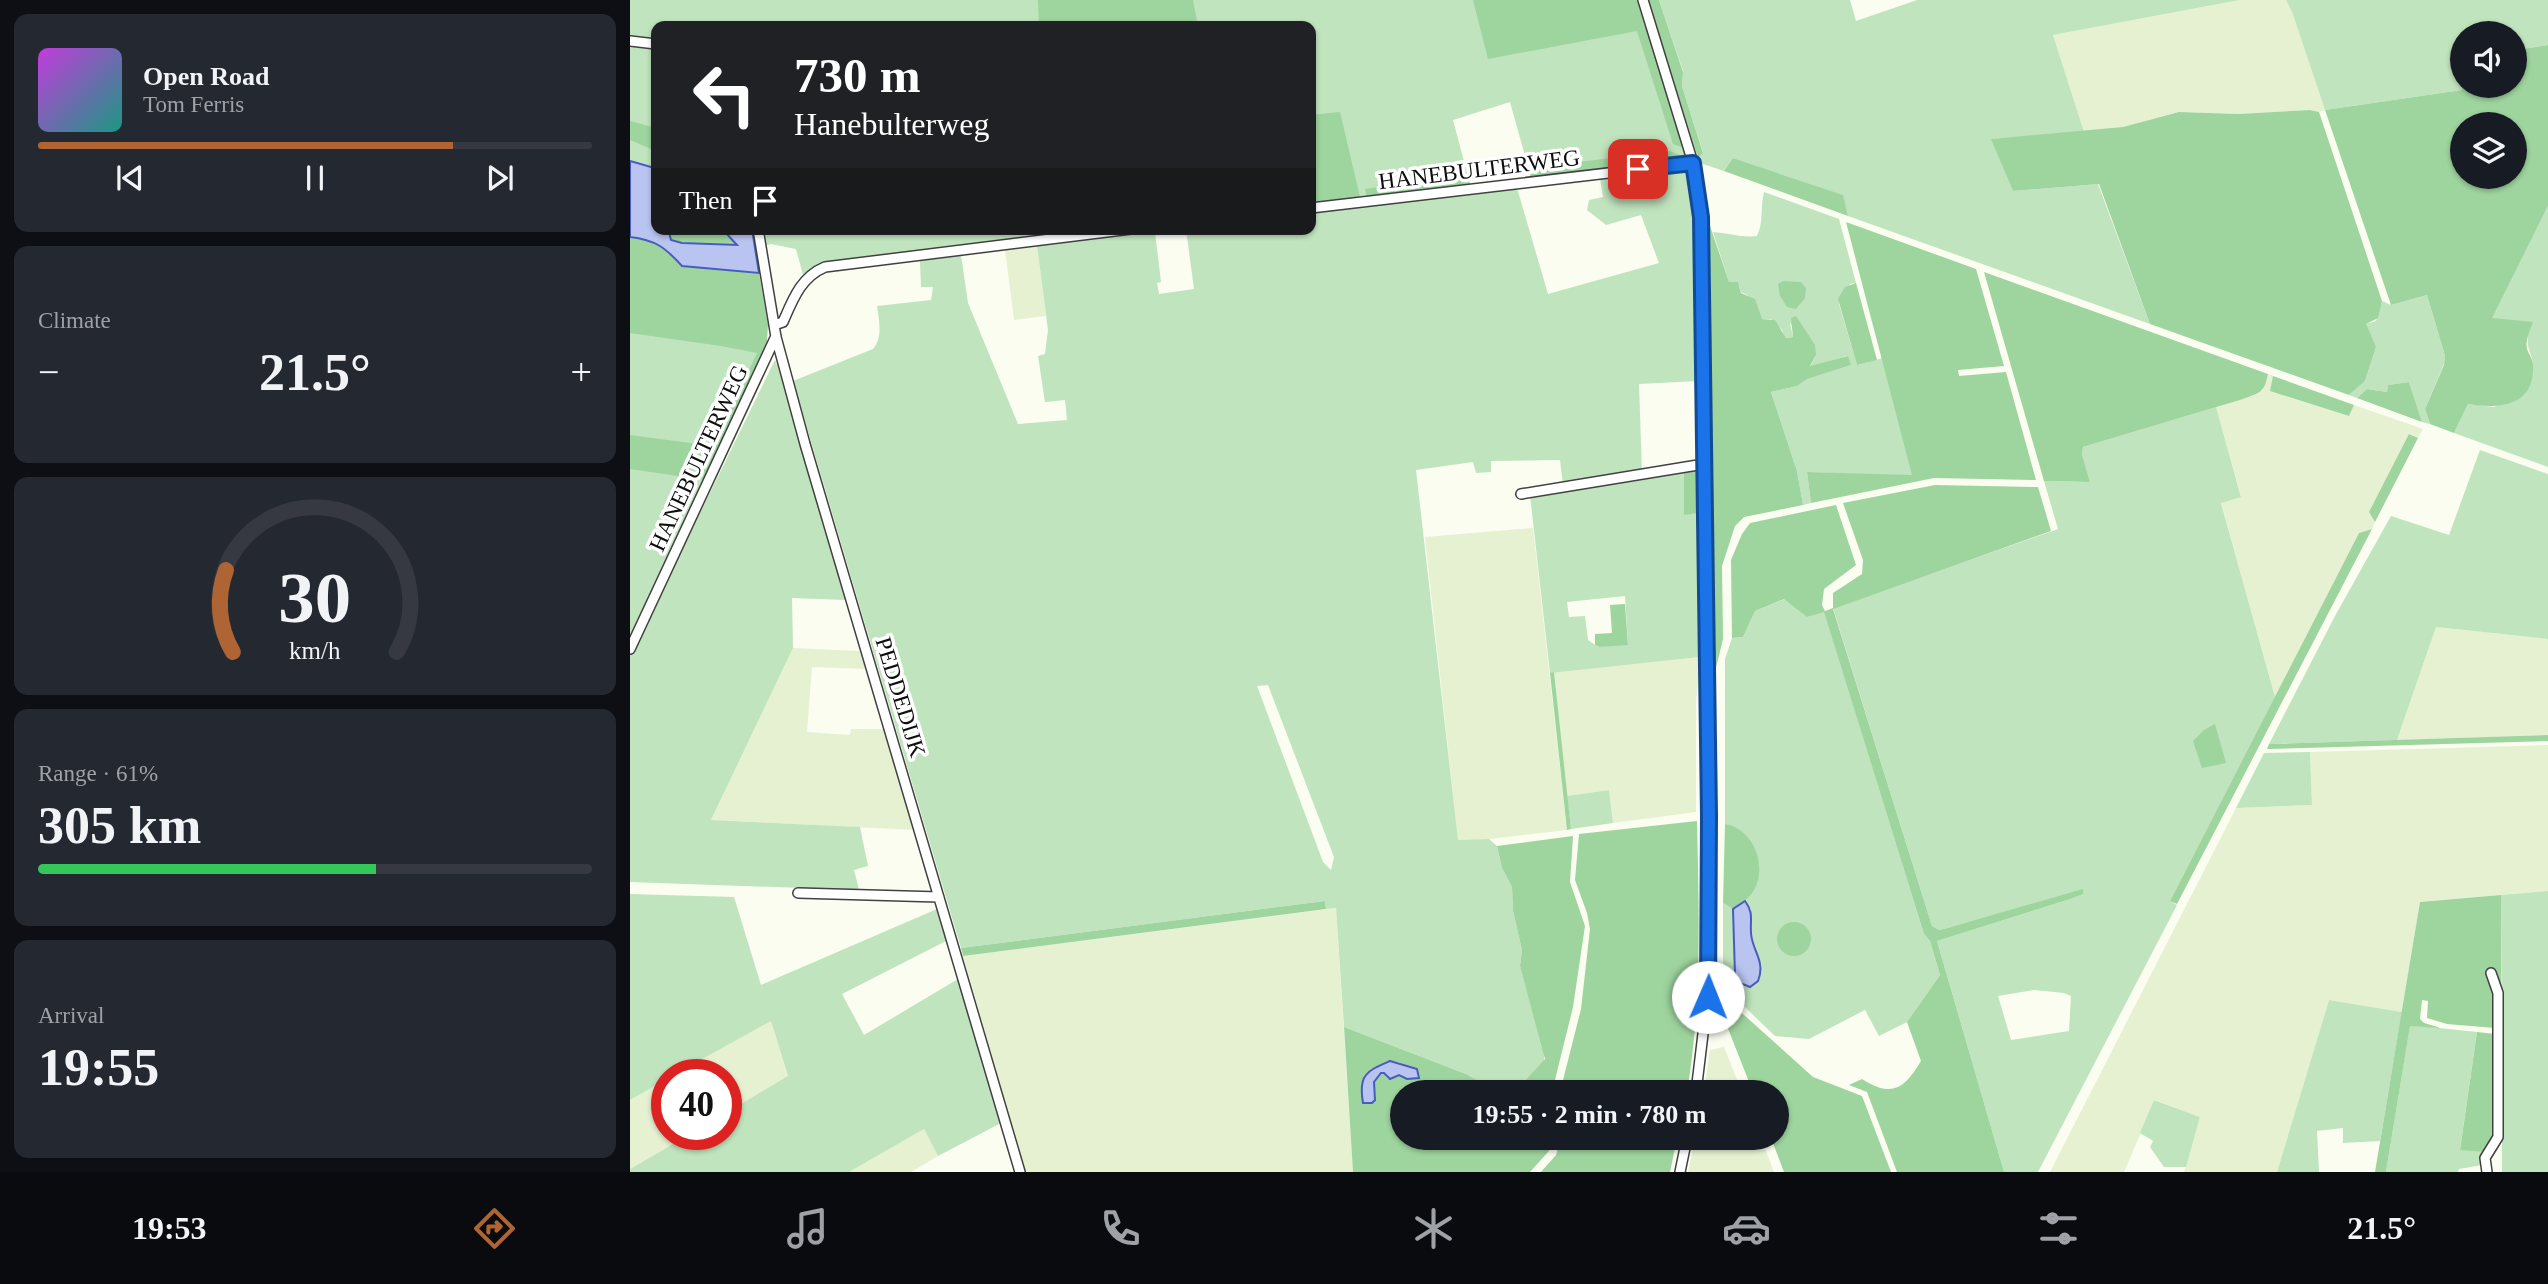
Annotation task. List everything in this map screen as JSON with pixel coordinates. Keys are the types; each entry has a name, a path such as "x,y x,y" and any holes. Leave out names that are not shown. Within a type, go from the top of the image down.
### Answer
{"street":[{"path":"1643,0 1693,163 1701,217 1709,984 1697,1080"},
{"path":"630,41 651,43"},
{"name":"HANEBULTERWEG","path":"1316,207 1693,163"},
{"name":"PEDDEDIJK","path":"759,235 778,323 776,337 805,444 1020,1172"},
{"path":"778,323 808,277 825,267 1083,235"},
{"name":"HANEBULTERWEG","path":"630,649 776,337"},
{"path":"1521,494 1704,464"},
{"path":"798,893 939,897"},
{"path":"2487,1172 2485,1158 2498,1137 2498,993 2491,973"},
{"path":"1680,1172 1685,1150"}],"green space":[{"path":"630,0 1635,0 1687,158 1531,177 1510,102 1453,120 1470,184 1316,202 1316,21 651,21 651,235 1045,235 826,262 803,275 796,249 771,244 755,249 766,326 759,362 630,634"},
{"path":"1038,0 1193,0 1197,21 1039,21"},
{"path":"1473,0 1637,0 1684,148 1673,144 1637,31 1488,59"},
{"path":"1648,0 1659,0 1683,72 1682,86 1703,153 1698,158"},
{"path":"1659,0 1850,0 1856,21 1917,0 2240,0 2053,35 2084,132 1992,139 2013,191 2098,184 2150,324 1848,216 1842,195 1733,158 1724,171 1700,163 1698,158 1703,152 1682,86 1683,71"},
{"path":"2240,0 2286,0 2325,110 2238,114 2179,112 2123,127 2084,132 2053,35"},
{"path":"2286,0 2548,0 2548,45 2527,48 2527,21 2450,21 2450,92 2325,110"},
{"path":"2548,45 2548,206 2492,318 2533,322 2527,346 2533,363 2532,379 2528,390 2512,402 2491,406 2468,404 2454,433 2430,424 2425,409 2444,365 2445,356 2427,295 2391,305 2325,110 2450,92 2450,98 2527,98 2527,48"},
{"path":"2310,110 2319,112 2382,301 2378,318 2366,324 2376,347 2365,381 2349,395 2150,324 2099,184 2013,191 1991,139 2123,127 2179,112 2238,114"},
{"path":"1340,112 1360,197 1316,202 1316,114"},
{"path":"630,121 651,127 651,149 630,140"},
{"path":"1670,151 1687,158 1531,178 1528,168"},
{"path":"1733,158 1843,195 1848,216 1724,171"},
{"path":"1686,169 1694,224 1697,381 1639,384 1642,473 1563,485 1560,460 1491,461 1491,472 1476,473 1473,462 1416,470 1458,840 1489,839 1497,846 1502,868 1512,887 1513,911 1522,950 1520,966 1544,1051 1544,1062 1527,1080 1476,1080 1344,1027 1336,908 1326,909 1325,901 961,948 793,381 873,349 879,334 877,306 931,300 933,287 921,287 920,261 961,255 968,303 1018,424 1067,420 1065,400 1045,402 1038,356 1045,354 1048,330 1037,246 1130,235 1155,235 1161,282 1157,283 1159,294 1194,289 1187,235 1316,235 1316,212 1517,188 1548,294 1659,263 1641,215 1606,225 1587,210 1589,200 1603,197 1600,179","holes":["1268,685 1334,857 1331,870 1323,862 1257,686"]},
{"path":"1467,175 1470,184 1367,197 1365,189"},
{"path":"1764,192 1839,219 1856,283 1850,284 1839,304 1857,365 1883,358 1913,476 1807,472 1811,503 1803,505 1797,471 1771,392 1797,386 1806,379 1851,365 1847,356 1810,367 1816,355 1790,323 1793,337 1785,338 1782,330 1771,319 1762,319 1754,300 1741,292 1739,285 1729,282 1713,232 1757,236"},
{"path":"2548,206 2548,467 2454,433 2468,404 2494,407 2527,389 2533,367 2528,336 2491,318"},
{"path":"1707,217 1729,282 1738,282 1741,293 1755,299 1762,319 1775,320 1786,338 1793,337 1791,318 1796,316 1815,345 1816,355 1810,366 1848,356 1851,365 1807,379 1797,386 1771,392 1797,471 1803,505 1744,517 1735,526 1722,566 1723,639 1714,676"},
{"path":"1846,222 1976,269 2004,366 1958,370 1959,376 2006,372 2036,480 1934,478 1811,503 1807,472 1912,475"},
{"path":"670,235 729,235 740,245 682,243 671,240"},
{"path":"630,237 659,246 682,266 759,273 768,325 766,355 705,480 630,469 630,435 713,446 757,353 630,333"},
{"path":"1037,246 1046,316 1014,320 1005,250"},
{"path":"1984,272 2268,374 2265,385 2258,393 2243,399 2083,447 2082,454 2090,482 2044,481"},
{"path":"1783,281 1801,282 1806,288 1805,298 1796,309 1787,307 1780,296 1778,284"},
{"path":"1856,283 1877,360 1857,365 1838,299 1845,287"},
{"path":"2427,295 2445,356 2425,409 2430,424 2422,422 2409,382 2388,385 2387,392 2367,389 2357,398 2349,395 2365,381 2376,347 2366,324 2376,321 2382,301 2391,305"},
{"path":"775,360 783,378 846,600 792,598 793,648 711,820 860,827 868,866 854,870 859,890 630,882 630,656"},
{"path":"2268,374 2273,376 2271,391 2349,416 2354,405 2423,429 2418,438 2410,434 2369,512 2375,522 2372,529 2359,533 2275,697 2221,502 2241,496 2216,407 2263,390"},
{"path":"2273,376 2354,405 2349,416 2270,391"},
{"path":"2409,382 2422,422 2357,398 2367,389 2387,392 2388,385"},
{"path":"2216,407 2241,497 2221,503 2275,697 2170,901 2177,905 2038,1172 2004,1172 1937,941 2064,901 2083,890 1944,929 1939,930 1932,926 1833,608 2058,529 2044,481 2090,482 2082,454 2083,447","holes":["2034,990 2071,996 2069,1031 2011,1040 1998,996"]},
{"path":"2409,434 2418,438 2375,522 2369,512"},
{"path":"2480,450 2548,474 2548,639 2436,627 2397,740 2269,744 2335,616 2391,516 2449,535"},
{"path":"1698,470 1699,513 1684,515 1684,472"},
{"path":"1684,472 1684,514 1699,513 1700,657 1550,673 1530,495","holes":["1625,596 1628,644 1598,647 1588,640 1585,616 1569,617 1567,602"]},
{"path":"1935,485 2038,487 2051,531 1833,609 1932,926 1939,930 1944,929 2083,889 2083,894 2064,901 1937,941 2004,1172 1897,1172 1867,1092 1849,1085 1862,1079 1872,1085 1889,1089 1896,1088 1909,1078 1921,1061 1907,1022 1940,975 1930,941 1924,934 1824,612 1807,617 1784,599 1755,611 1743,637 1732,638 1731,560 1750,523 1836,505 1856,565 1824,589 1822,605 1825,611 1833,608 1833,593 1862,574 1863,560 1843,503"},
{"path":"1533,528 1567,830 1458,841 1425,537"},
{"path":"2372,529 2177,904 2170,901 2359,533"},
{"path":"1785,599 1807,617 1824,611 1924,934 1930,941 1940,975 1907,1022 1879,1036 1865,1010 1809,1039 1775,1036 1723,986 1723,903 1733,909 1737,980 1750,987 1762,966 1751,936 1751,910 1745,901 1758,877 1758,859 1750,843 1734,828 1725,824 1725,659 1732,638 1743,637 1755,611"},
{"path":"1625,604 1628,645 1595,645 1595,634 1612,633 1610,605"},
{"path":"2436,627 2548,639 2548,735 2397,740"},
{"path":"793,648 861,651 867,669 812,667 807,732 850,735 851,729 885,729 915,830 711,820"},
{"path":"1700,657 1696,704 1696,812 1613,823 1609,790 1567,796 1554,672"},
{"path":"1554,672 1571,829 1567,830 1550,673"},
{"path":"2215,724 2226,763 2202,768 2193,741"},
{"path":"2548,735 2548,741 2267,749 2269,744"},
{"path":"2548,745 2548,891 2420,902 2402,1012 2329,1000 2277,1172 2184,1172 2200,1117 2155,1100 2124,1172 2050,1172 2236,808 2312,805 2310,752"},
{"path":"2310,752 2312,805 2236,808 2264,753"},
{"path":"1609,790 1613,823 1571,829 1567,796"},
{"path":"1697,821 1697,991 1689,1080 1563,1080 1581,1009 1590,929 1575,880 1579,834"},
{"path":"1725,824 1735,827 1750,840 1759,870 1754,890 1733,909 1723,903"},
{"path":"1573,836 1570,882 1585,926 1573,1007 1555,1080 1526,1080 1545,1059 1520,966 1522,950 1513,911 1512,887 1502,868 1497,846"},
{"path":"2548,891 2548,1172 2502,1172 2501,895"},
{"path":"630,894 734,897 761,985 937,909 946,941 842,994 864,1035 958,979 1001,1123 938,1156 924,1129 849,1172 630,1172 630,1169 663,1150 742,1150 742,1103 788,1076 771,1021 702,1059 651,1059 651,1088 630,1100"},
{"path":"2501,895 2501,988 2492,968 2489,974 2494,988 2495,1028 2447,1024 2427,1018 2428,1001 2422,1000 2420,1019 2424,1023 2441,1028 2410,1026 2386,1172 2375,1172 2420,902"},
{"path":"1325,901 1326,909 963,956 961,948"},
{"path":"1336,908 1353,1172 1026,1172 963,956"},
{"path":"1794,922 1806,927 1811,939 1806,951 1794,956 1782,951 1777,939 1782,927"},
{"path":"1714,988 1813,1077 1862,1096 1891,1172 1784,1172 1776,1150 1789,1150 1789,1080 1748,1080"},
{"path":"2329,1000 2402,1012 2380,1141 2343,1143 2343,1128 2317,1131 2319,1172 2277,1172"},
{"path":"771,1020 788,1077 742,1104 742,1059 702,1059"},
{"path":"2410,1025 2477,1032 2460,1149 2485,1152 2482,1165 2459,1169 2458,1172 2386,1172"},
{"path":"1344,1027 1477,1080 1390,1080 1390,1150 1549,1150 1530,1172 1353,1172","holes":["1398,1062 1407,1066 1418,1078 1399,1075 1387,1078 1381,1073 1374,1082 1375,1100 1366,1104 1361,1093 1364,1075 1374,1068"]},
{"path":"2477,1032 2495,1034 2494,1136 2485,1152 2460,1150"},
{"path":"1724,1047 1737,1080 1706,1080 1710,1050"},
{"path":"651,1088 651,1150 663,1150 630,1169 630,1100"},
{"path":"2154,1100 2200,1117 2186,1167 2164,1167 2150,1147 2153,1141 2140,1133"},
{"path":"924,1129 938,1156 911,1172 849,1172"},
{"path":"1557,1150 1675,1150 1670,1172 1541,1172"},
{"path":"1693,1150 1766,1150 1774,1172 1688,1172"}],"water":[{"path":"630,161 651,167 651,235 670,235 671,240 682,243 737,245 728,235 753,235 759,273 682,266 659,246 630,237"},
{"path":"1745,901 1751,913 1752,939 1760,962 1758,981 1750,987 1740,983 1735,975 1733,909"},
{"path":"1390,1061 1417,1069 1419,1078 1407,1079 1399,1075 1390,1079 1381,1073 1374,1082 1375,1100 1372,1103 1363,1103 1362,1086 1366,1075"}],"route":[{"path":"1638,169 1693,163 1701,217 1709,816 1708,997"}]}
